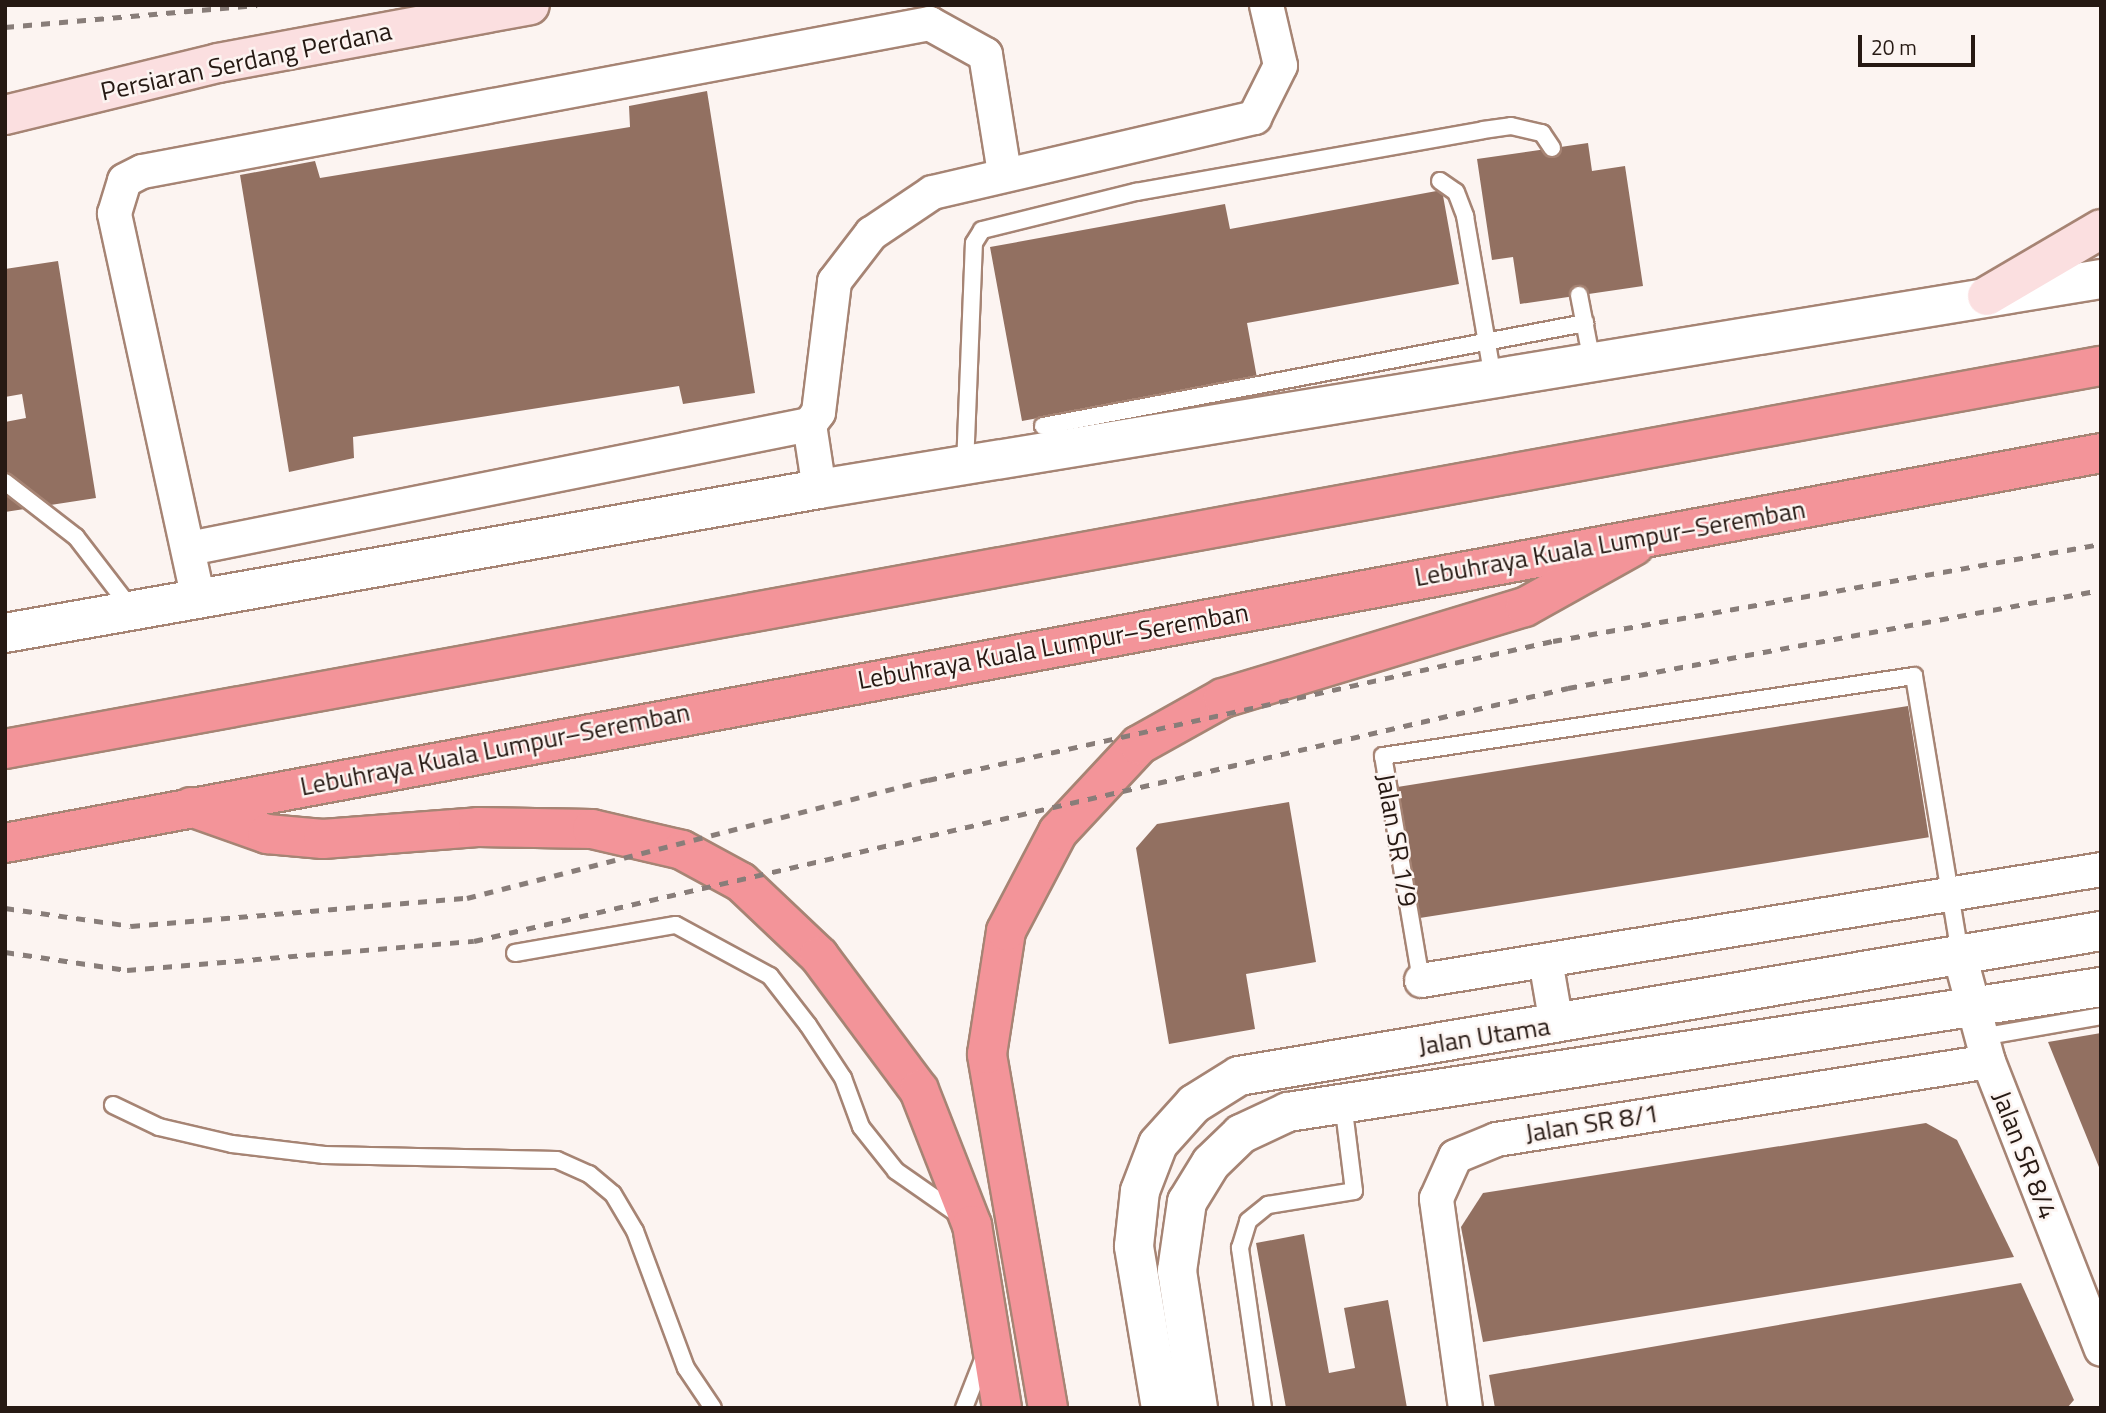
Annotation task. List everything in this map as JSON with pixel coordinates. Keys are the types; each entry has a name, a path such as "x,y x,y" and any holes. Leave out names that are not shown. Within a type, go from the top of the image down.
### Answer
{"highway":[{"path":"5,749 2101,366"},
{"name":"Lebuhraya Kuala Lumpur–Seremban","path":"5,843 1653,534 2101,453"},
{"path":"1048,1408 987,1054 1006,931 1058,832 1139,745 1211,704 1525,607 1653,534"},
{"path":"191,807 278,835 323,839 534,827 592,830 682,850 741,882 819,956 866,1015 919,1090 972,1225 1002,1408"}],"main road":[{"name":"Persiaran Serdang Perdana","path":"5,115 218,63 530,5"},
{"path":"1987,296 2101,229"}],"street":[{"path":"819,489 809,425 818,412 834,281 871,233 932,192 1004,172 1254,117 1280,65 1266,5"},
{"path":"198,599 114,213 124,180 142,171 929,23 985,54 1004,172"},
{"path":"5,633 819,489 965,466 1490,361 1592,362 2101,279"},
{"path":"189,548 809,425"},
{"name":"Jalan SR 1/9","path":"1421,980 1950,897 2101,869"},
{"name":"Jalan Utama","path":"1161,1408 1135,1246 1140,1191 1158,1144 1194,1104 1239,1076 1960,958 2101,931"},
{"name":"Jalan SR 8/4","path":"1960,958 1980,1036 2101,1349"},
{"path":"1545,960 1556,1024"},
{"name":"Jalan Utama","path":"1198,1408 1177,1271 1187,1202 1211,1163 1241,1134 1288,1112 1343,1103 1980,1036 2101,987"},
{"name":"Jalan SR 8/1","path":"1465,1408 1436,1198 1455,1156 1496,1139 1980,1036"}],"lane":[{"path":"965,466 974,243 982,230 1136,192 1502,127 1542,133 1552,148"},
{"path":"1440,181 1456,192 1465,216 1490,361"},
{"path":"1580,295 1592,362"},
{"path":"1043,426 1490,361 1585,323"},
{"path":"5,482 76,537 132,610"},
{"name":"Jalan SR 1/9","path":"1421,980 1383,756 1914,676 1960,958"},
{"path":"515,953 676,925 770,976 808,1025 843,1078 861,1127 896,1171 972,1225"},
{"path":"1980,1036 2101,1016"},
{"path":"1263,1408 1240,1248 1248,1221 1268,1205 1354,1191 1343,1103"},
{"path":"113,1105 159,1127 232,1144 324,1155 557,1160 589,1174 613,1194 635,1231 686,1368 713,1408"},
{"path":"964,1408 979,1380 988,1323"}],"building":[{"path":"707,91 755,393 683,404 679,386 353,437 354,458 289,472 240,175 315,161 320,178 630,127 629,106"},
{"path":"1588,143 1592,171 1625,166 1643,286 1520,304 1513,257 1492,260 1477,159"},
{"path":"1442,190 1459,284 1247,323 1257,378 1022,421 990,247 1225,204 1230,229"},
{"path":"58,261 96,498 5,512 5,422 26,418 22,394 5,397 5,269"},
{"path":"1908,706 1929,837 1418,918 1397,787"},
{"path":"1289,802 1316,962 1246,974 1255,1029 1169,1044 1136,848 1157,824"},
{"path":"2101,1033 2101,1172 2048,1042"},
{"path":"1926,1123 1957,1140 2014,1257 1483,1342 1461,1227 1483,1193"},
{"path":"1304,1234 1329,1373 1355,1368 1344,1308 1388,1300 1407,1408 1286,1408 1256,1243"},
{"path":"2021,1283 2074,1400 2067,1408 1495,1408 1489,1375"}],"railway":[{"path":"5,27 257,5"},
{"path":"5,908 131,926 467,898 928,780 1553,641 2101,544"},
{"path":"5,952 127,970 474,941 1568,688 2101,590"}]}
